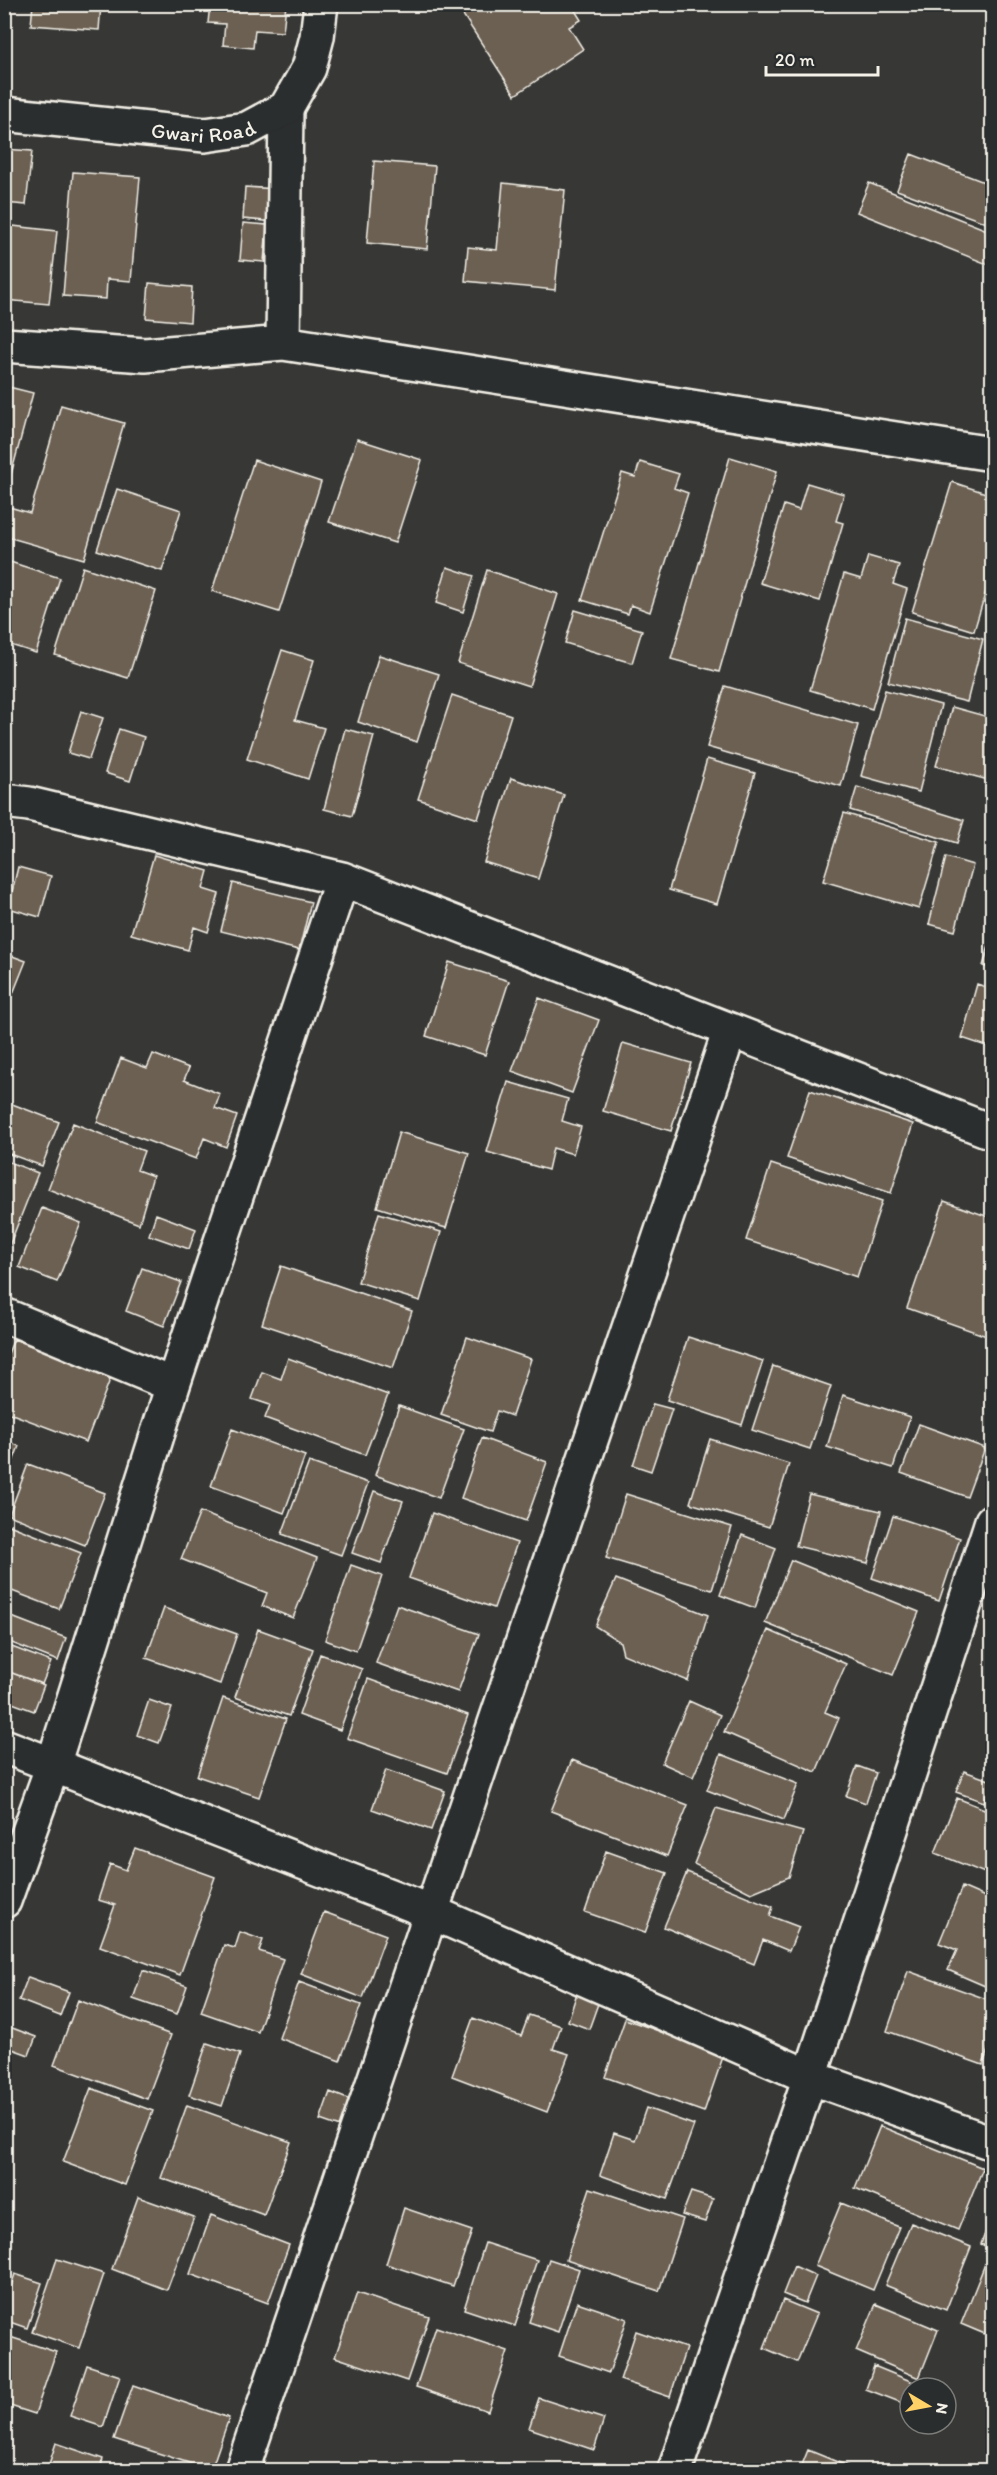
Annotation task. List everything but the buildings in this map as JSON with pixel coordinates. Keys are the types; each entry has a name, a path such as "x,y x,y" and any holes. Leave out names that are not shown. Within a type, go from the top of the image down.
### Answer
{"street":[{"path":"283,343 286,108 309,68 317,38 321,4"},
{"name":"Gwari Road","path":"4,114 205,135 247,129 286,108"},
{"path":"4,345 146,355 283,343 993,454"},
{"path":"4,801 29,804 342,879 993,1132"},
{"path":"4,1901 53,1765 173,1385 342,879"},
{"path":"242,2470 730,1030"},
{"path":"4,1315 173,1385"},
{"path":"675,2470 810,2077 993,1521"},
{"path":"4,1746 431,1912 810,2077 993,2143"}]}
